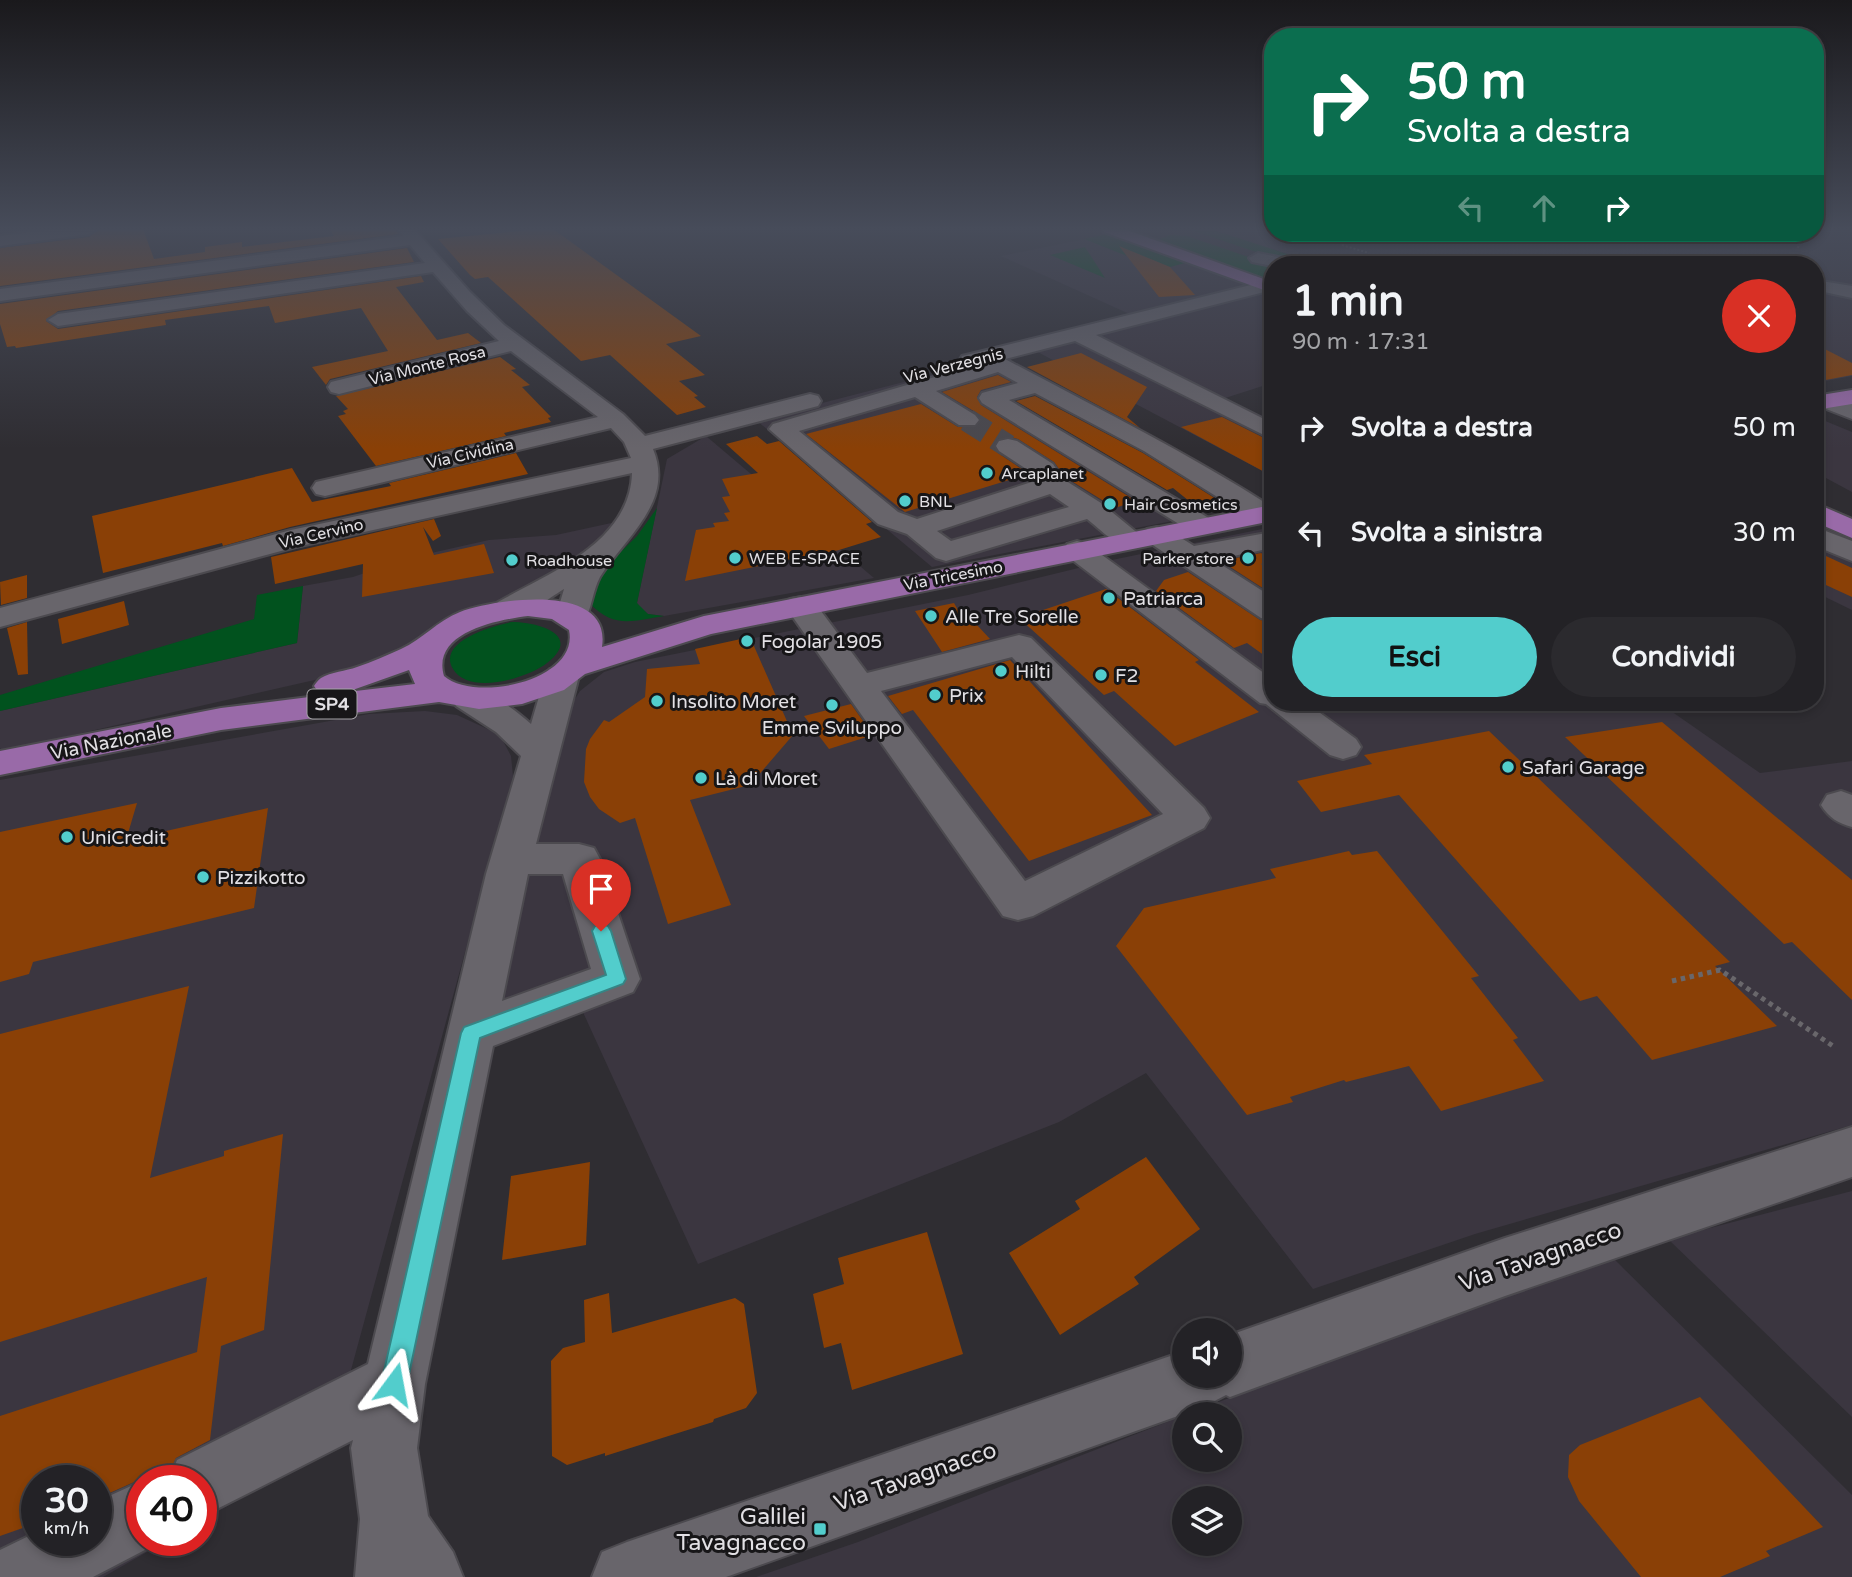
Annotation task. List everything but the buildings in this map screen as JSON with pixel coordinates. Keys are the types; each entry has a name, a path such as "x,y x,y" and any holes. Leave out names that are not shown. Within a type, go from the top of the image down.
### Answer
{"main road":[{"path":"1824,403 1852,397"},
{"path":"1826,498 1852,530"},
{"name":"Via Tricesimo","path":"455,694 510,696 545,685 568,671 704,626 1077,550 1202,526 1264,532"},
{"name":"Via Tricesimo","path":"509,609 545,608 579,624 704,626"},
{"name":"Via Nazionale","path":"221,719 371,674 431,648 460,624 484,614 509,609"},
{"path":"568,671 587,647 579,624"},
{"path":"431,648 425,669 429,681 455,694"},
{"name":"Via Nazionale","path":"0,763 221,719 455,694"}],"street":[{"path":"58,320 180,303"},
{"path":"471,303 516,343 616,420 642,454 645,484 636,508 622,531 600,555 581,583 579,624"},
{"name":"Via Verzegnis","path":"642,454 993,361 1078,334 1204,303"},
{"path":"1128,305 1152,315"},
{"path":"1078,334 1264,428"},
{"name":"Via Monte Rosa","path":"339,387 516,343"},
{"path":"1091,509 946,552 917,528 888,518 781,429 862,407 993,361 1079,405 1211,479 1264,529"},
{"path":"1037,385 990,398 1202,526"},
{"path":"916,388 967,420"},
{"path":"1824,405 1852,412"},
{"name":"Via Cividina","path":"325,488 616,420"},
{"path":"1008,446 1044,469 1053,484 1091,509 1189,556 1264,606"},
{"name":"Via Cervino","path":"0,618 291,539 642,454"},
{"path":"917,528 1053,484"},
{"path":"1189,556 1264,533"},
{"path":"1824,539 1852,552"},
{"path":"1077,550 1264,689"},
{"path":"1824,550 1852,563"},
{"path":"509,609 600,555"},
{"path":"801,606 859,686 1018,904 1190,818 1019,645 859,686"},
{"path":"428,1577 407,1549 384,1558 384,1448 394,1384 511,859 539,762 539,752 568,671"},
{"path":"455,694 509,724 539,752"},
{"path":"1294,711 1343,747"},
{"path":"471,1033 617,979 579,859 511,859"},
{"name":"Via Tavagnacco","path":"1242,1362 1505,1267 1852,1152"},
{"path":"217,1476 394,1384"},
{"name":"Via Tavagnacco","path":"627,1577 1172,1387"},
{"path":"22,1577 62,1556"}],"path":[{"path":"1672,981 1720,970 1833,1046"}],"shaded area":[{"path":"1104,303 1186,303 1134,316"},
{"path":"1216,303 1264,303 1264,386 1219,400 1264,422 1264,472 1032,349"},
{"path":"1824,303 1852,303 1852,376 1824,381"},
{"path":"997,358 1049,385 1004,398 1199,516 932,567 756,420"},
{"path":"1824,420 1852,432 1852,492 1826,478"},
{"path":"706,436 874,578 664,616 648,614 641,609 637,603 667,459"},
{"path":"1824,520 1852,534 1852,610 1824,596"},
{"path":"616,522 588,550 557,572 509,597 447,618 407,647 367,665 319,679 3,751 0,748 0,711 297,643 303,586 353,577 409,558 489,540 556,535"},
{"path":"1264,529 1264,711 1671,711 1760,773 1852,761 1852,1125 1475,1234 1313,1289 1146,1073 1059,1122 698,1264 582,1010 494,1040 527,851 573,702 580,691 604,672 635,662 968,595 1107,561"},
{"path":"425,711 457,715 492,731 502,739 511,756 513,776 330,1447 217,1512 217,1465 126,1465 126,1556 140,1556 103,1577 0,1577 0,780 369,714"},
{"path":"1852,1191 1852,1417 1668,1239"},
{"path":"1613,1258 1852,1495 1852,1577 756,1577 858,1542 1172,1420 1172,1472 1242,1472 1242,1402 1219,1402 1368,1344"}],"green space":[{"path":"657,508 637,603 648,614 664,616 633,621 607,617 589,603 595,577 637,536"},
{"path":"303,586 297,643 0,711 0,695 254,619 257,595"},
{"path":"512,622 533,624 552,632 559,637 561,644 557,653 538,669 499,682 472,682 453,669 450,659 453,650 460,643 481,631"}],"tunnel":[{"path":"967,420 1008,446"}],"place":[{"name":"Arcaplanet","path":"987,473"},
{"name":"BNL","path":"905,501"},
{"name":"Hair Cosmetics","path":"1110,504"},
{"name":"WEB E-SPACE","path":"735,558"},
{"name":"Parker store","path":"1248,558"},
{"name":"Roadhouse","path":"512,560"},
{"name":"Patriarca","path":"1109,598"},
{"name":"Alle Tre Sorelle","path":"931,616"},
{"name":"Fogolar 1905","path":"747,641"},
{"name":"Hilti","path":"1001,671"},
{"name":"F2","path":"1101,675"},
{"name":"Prix","path":"935,695"},
{"name":"Insolito Moret","path":"657,701"},
{"name":"Emme Sviluppo","path":"832,705"},
{"name":"Safari Garage","path":"1508,767"},
{"name":"Là di Moret","path":"701,778"},
{"name":"UniCredit","path":"67,837"},
{"name":"Pizzikotto","path":"203,877"},
{"name":"Galilei Tavagnacco","path":"820,1529"}],"route":[{"path":"394,1384 471,1033 617,979 601,931"}]}
